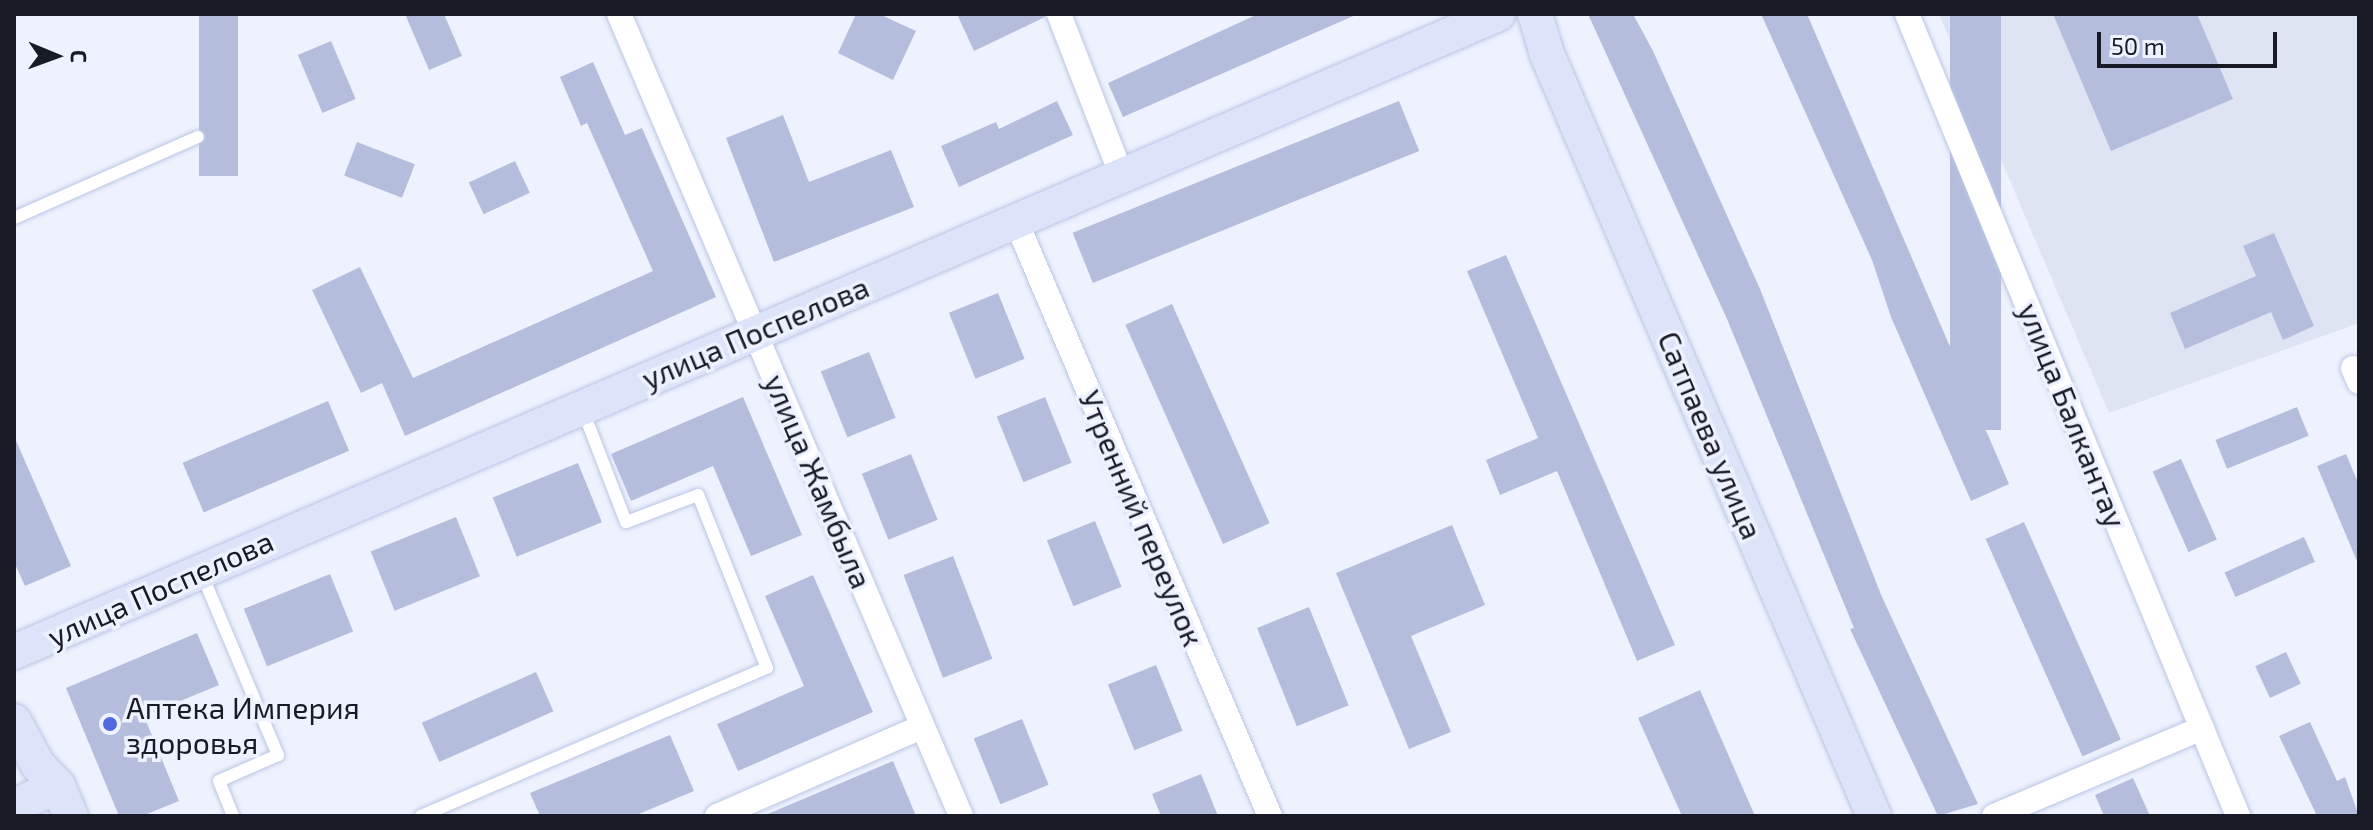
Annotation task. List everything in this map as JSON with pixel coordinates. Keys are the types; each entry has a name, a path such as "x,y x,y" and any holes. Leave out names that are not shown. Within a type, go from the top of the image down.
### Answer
{"street":[{"name":"улица Жамбыла","path":"619,14 961,816"},
{"path":"1059,14 1121,174"},
{"name":"Сатпаева улица","path":"1535,14 1547,54 1874,816"},
{"name":"улица Балкантау","path":"1907,14 2238,816"},
{"name":"улица Поспелова","path":"14,652 1493,15"},
{"path":"1493,15 1547,54"},
{"name":"Утренний переулок","path":"1015,219 1270,816"},
{"path":"14,721 38,765 65,801"},
{"path":"717,816 922,727"},
{"path":"1994,816 2202,728"},
{"path":"14,806 65,801"}],"lane":[{"path":"14,218 198,137"},
{"path":"421,816 767,668 698,495 626,522 581,406"},
{"path":"201,570 278,755 219,781 233,816"}],"shaded area":[{"path":"1939,14 2359,14 2359,323 2109,413"}],"building":[{"path":"199,14 238,14 238,176 199,176"},
{"path":"405,14 444,14 462,56 429,70"},
{"path":"856,14 879,14 916,31 893,80 838,53"},
{"path":"957,14 1044,14 1045,17 974,51"},
{"path":"1258,14 1358,14 1123,117 1108,83"},
{"path":"1588,14 1633,14 1653,51 1760,289 1882,597 1978,804 1938,816 1850,629 1854,628 1727,319"},
{"path":"1761,14 1807,14 2009,484 1971,501 1891,317 1872,260"},
{"path":"1950,14 2001,14 2001,430 1950,430"},
{"path":"2053,14 2197,14 2233,99 2111,151"},
{"path":"331,41 356,99 322,113 298,55"},
{"path":"593,62 625,135 642,128 716,297 405,436 382,383 361,393 312,290 360,267 413,378 653,271 587,123 581,126 560,77"},
{"path":"1057,101 1073,135 959,187 941,146 996,122 999,129"},
{"path":"1399,101 1419,151 1093,283 1073,233"},
{"path":"783,115 809,182 891,150 914,207 774,262 726,138"},
{"path":"357,142 415,164 402,198 344,176"},
{"path":"515,161 530,193 484,214 469,183"},
{"path":"2274,233 2314,326 2283,340 2271,312 2185,349 2170,313 2256,276 2243,246"},
{"path":"1506,255 1675,645 1637,661 1557,471 1500,495 1486,460 1538,438 1467,271"},
{"path":"998,293 1025,359 975,379 949,313"},
{"path":"1172,304 1270,523 1223,544 1125,325"},
{"path":"869,352 896,418 847,437 821,371"},
{"path":"743,397 802,535 751,556 713,466 631,501 611,454"},
{"path":"1045,397 1072,463 1023,482 997,416"},
{"path":"328,401 349,451 204,512 183,463"},
{"path":"2297,407 2309,436 2227,469 2215,440"},
{"path":"14,436 71,566 25,586 14,562"},
{"path":"911,454 938,520 888,540 862,474"},
{"path":"2346,454 2359,485 2359,566 2317,466"},
{"path":"2181,459 2217,539 2188,552 2153,472"},
{"path":"578,463 602,522 517,557 493,497"},
{"path":"456,517 480,576 395,611 371,551"},
{"path":"1095,521 1122,587 1073,606 1047,540"},
{"path":"2024,522 2121,739 2082,757 1986,539"},
{"path":"1452,525 1485,605 1411,636 1451,732 1409,749 1336,573"},
{"path":"2304,537 2315,562 2236,597 2225,572"},
{"path":"953,556 992,659 943,678 904,575"},
{"path":"330,574 353,631 267,666 244,609"},
{"path":"813,575 873,712 738,771 717,724 804,686 765,596"},
{"path":"1309,607 1349,705 1297,726 1257,628"},
{"path":"197,633 219,685 144,716 179,801 142,816 119,816 66,688"},
{"path":"2286,652 2301,684 2270,698 2255,666"},
{"path":"1156,665 1183,731 1134,750 1108,684"},
{"path":"536,672 553,711 439,762 422,723"},
{"path":"1700,690 1755,816 1682,816 1638,718"},
{"path":"1022,719 1049,785 1000,804 974,738"},
{"path":"2310,722 2337,781 2345,777 2359,816 2317,816 2279,736"},
{"path":"670,735 694,791 634,816 540,816 530,793"},
{"path":"893,761 916,816 763,816"},
{"path":"1201,774 1218,816 1161,816 1152,794"},
{"path":"2133,778 2150,816 2104,816 2095,795"}],"place":[{"name":"Аптека Империя здоровья","path":"110,724"}]}
